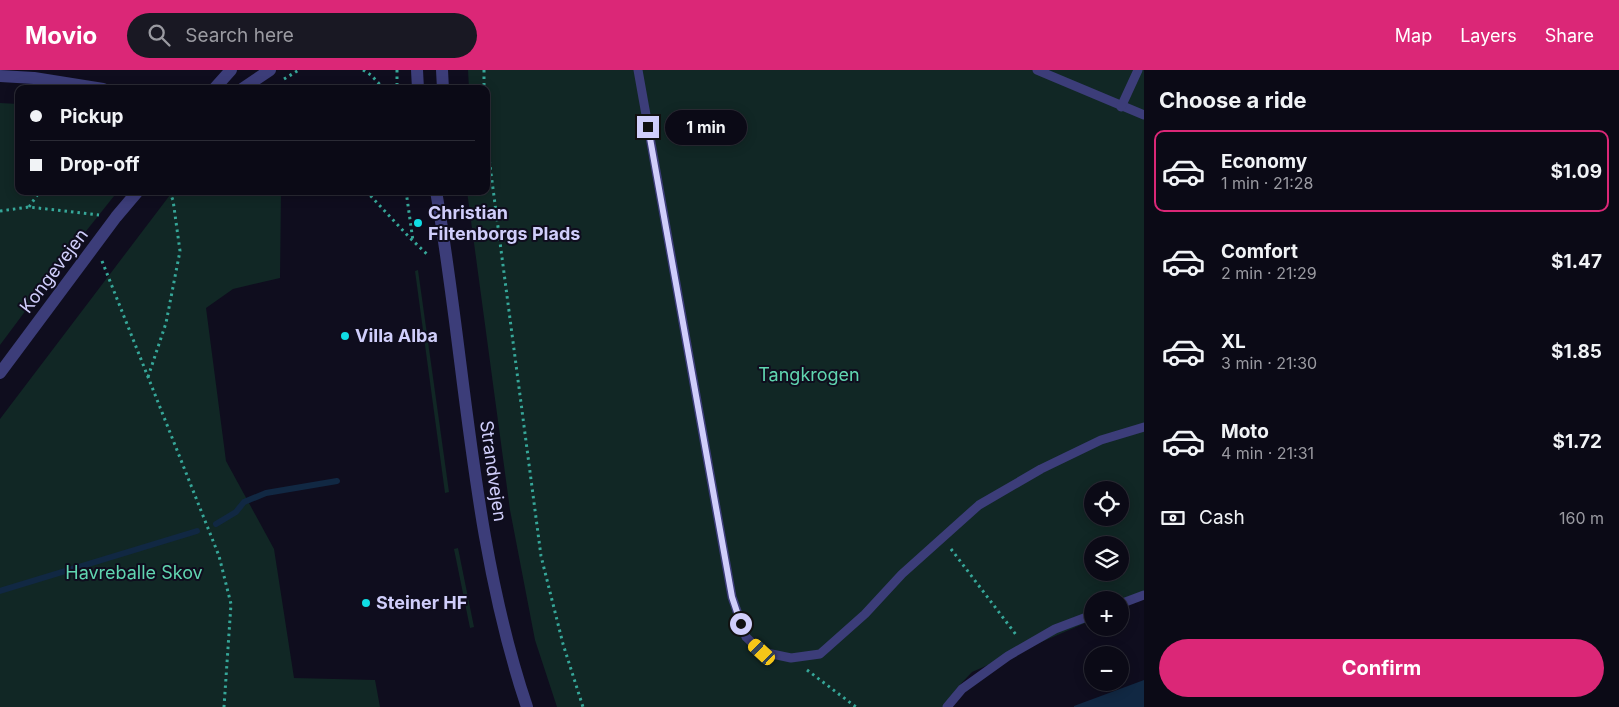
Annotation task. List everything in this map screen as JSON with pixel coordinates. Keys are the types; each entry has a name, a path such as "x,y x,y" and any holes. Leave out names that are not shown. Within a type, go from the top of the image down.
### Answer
{"street":[{"path":"218,85 231,70"},
{"path":"248,85 270,70"},
{"path":"416,70 418,85"},
{"path":"442,70 443,85"},
{"path":"0,76 34,78 77,85"},
{"name":"Kongevejen","path":"0,373 116,217 135,195"},
{"name":"Strandvejen","path":"437,195 444,236 485,538 503,627 527,707"},
{"name":"Strandvejen","path":"444,195 444,236"}],"lane":[{"path":"638,70 732,597 746,637 762,652 791,658 820,654 865,614 902,574 979,506 1041,469 1101,440 1144,427"},
{"path":"1037,70 1144,115"},
{"path":"1122,107 1138,70"},
{"path":"1129,601 1144,595"},
{"path":"947,707 962,689 1008,656 1055,629 1084,618"}],"path":[{"path":"363,70 380,85"},
{"path":"397,70 397,85"},
{"path":"484,70 484,85"},
{"path":"490,166 540,556 563,644 583,707"},
{"path":"29,207 37,195"},
{"path":"148,378 166,324 180,251 171,195"},
{"path":"370,195 413,242 407,195"},
{"path":"0,211 29,207 116,217"},
{"path":"96,244 219,556 231,604 224,707"},
{"path":"942,537 1026,646"},
{"path":"791,658 856,707"}],"green space":[{"name":"Tangkrogen","path":"468,70 1144,70 1144,597 1129,599 1129,591 1084,591 1084,623 972,672 956,689 944,707 557,707 535,640 510,510 468,195 490,195 490,85 469,85"},
{"path":"0,103 15,104 15,195 115,195 0,345"},
{"name":"Havreballe Skov","path":"170,195 281,195 280,278 233,289 206,308 226,461 274,549 294,678 375,680 380,707 0,707 0,419"},
{"path":"418,270 449,492 445,493 415,271"},
{"path":"458,548 474,627 470,628 454,549"}],"water":[{"path":"1144,680 1144,707 1074,707 1114,691 1129,691 1129,686"}],"waterway":[{"path":"216,524 236,512 244,502 266,493 337,481"},
{"path":"0,591 197,531"}],"place":[{"name":"Christian Filtenborgs Plads","path":"418,223"},
{"name":"Villa Alba","path":"345,336"},
{"name":"Steiner HF","path":"366,603"}],"route":[{"path":"648,127 732,597 741,624"}]}
